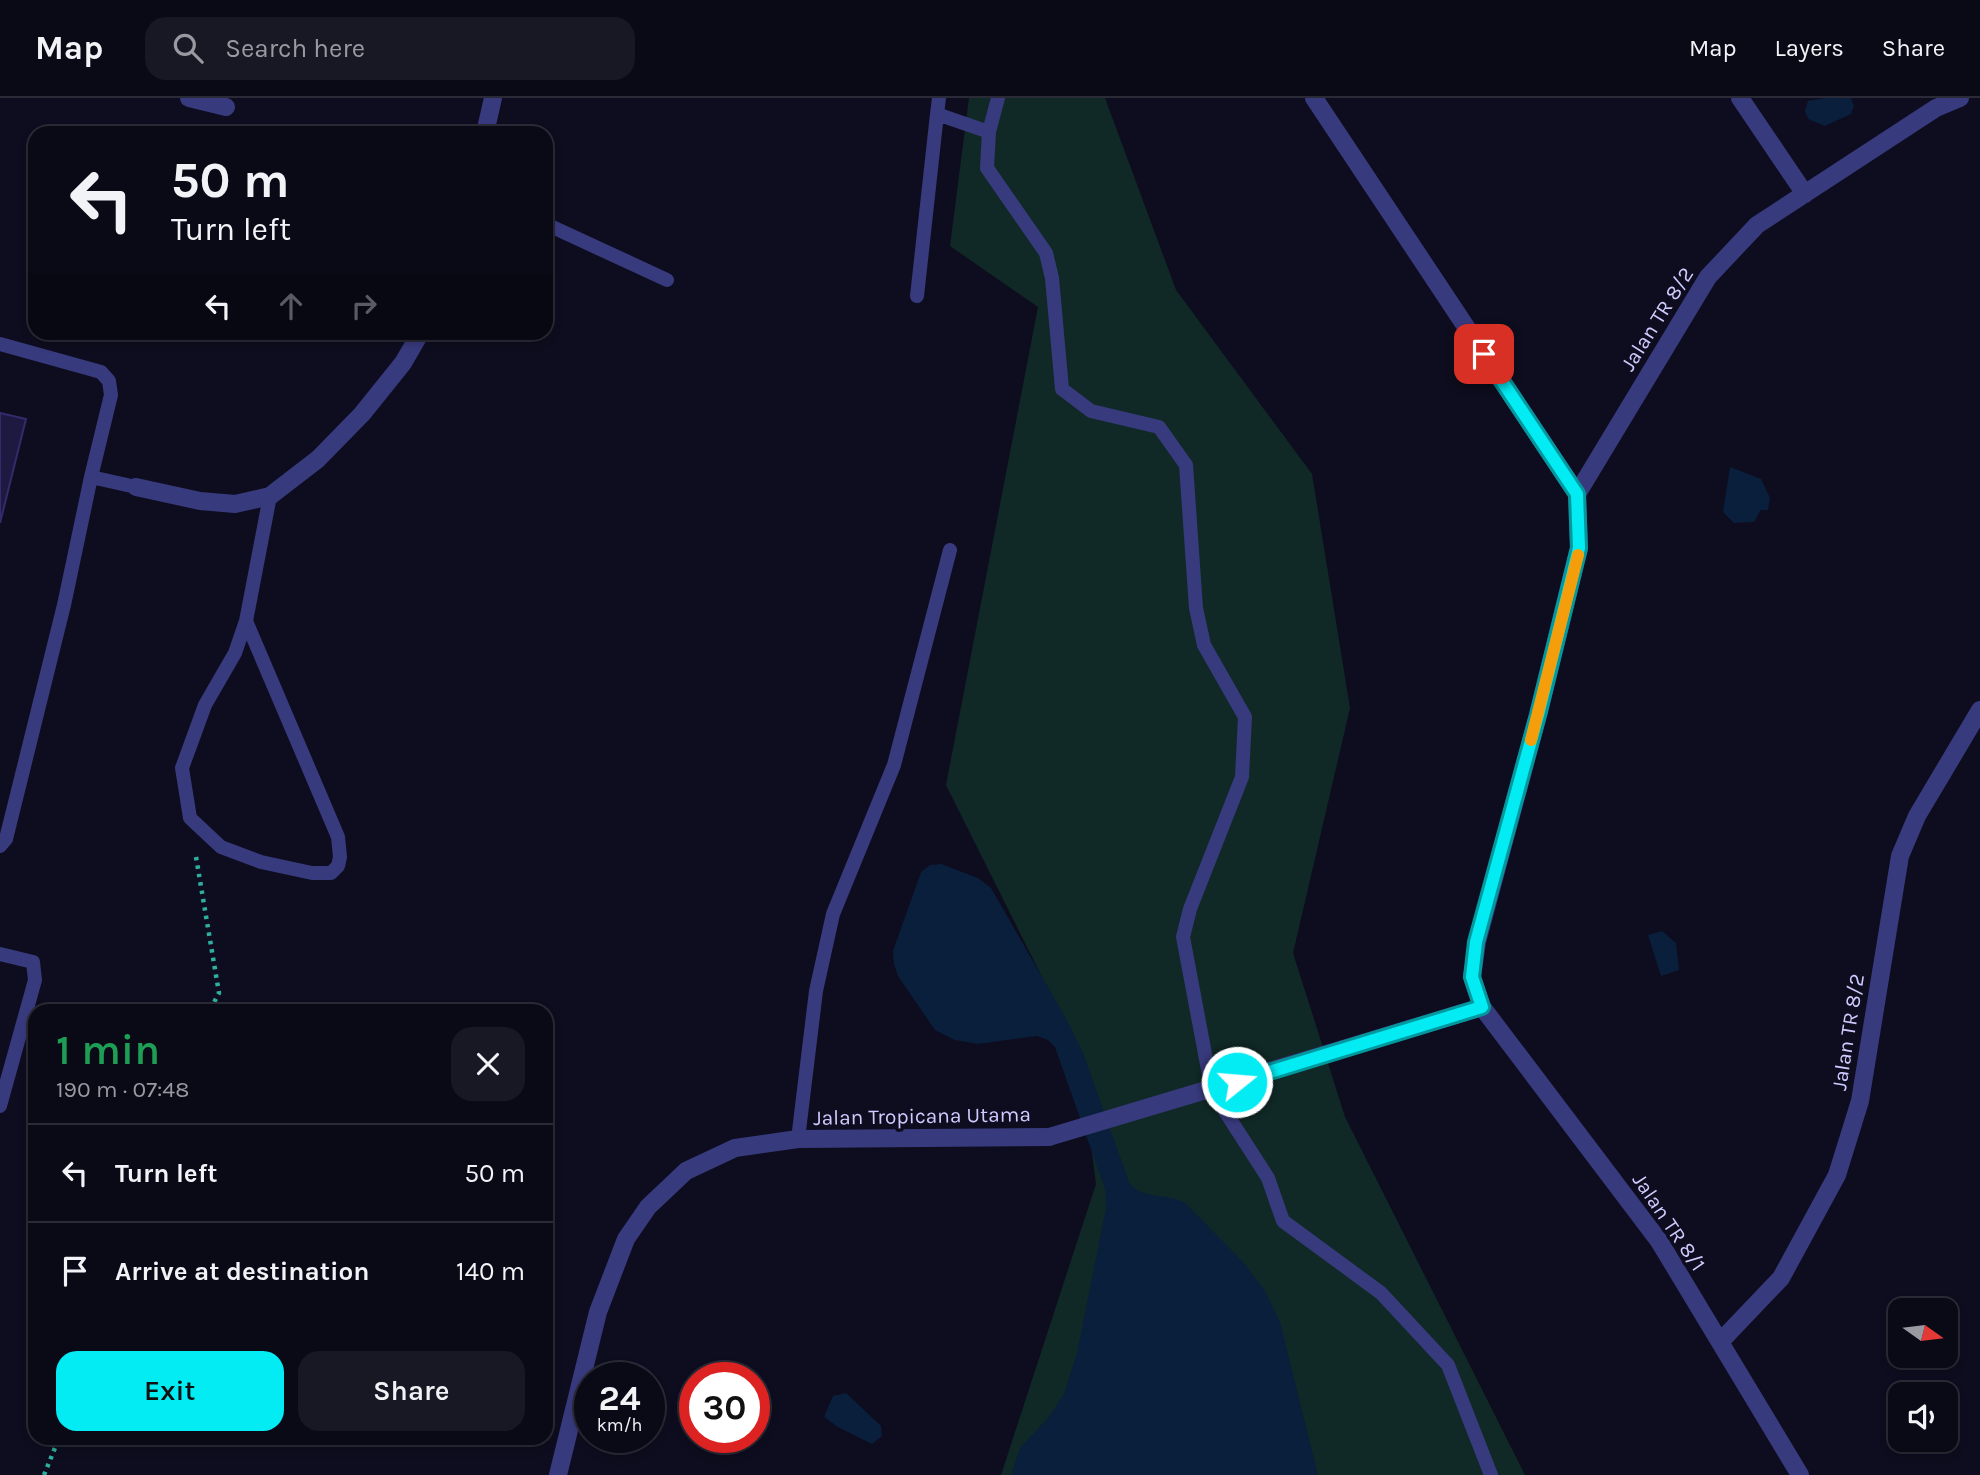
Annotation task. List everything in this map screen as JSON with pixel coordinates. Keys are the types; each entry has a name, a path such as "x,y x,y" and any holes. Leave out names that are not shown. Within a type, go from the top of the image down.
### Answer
{"street":[{"path":"189,98 226,107"},
{"path":"487,126 493,98"},
{"path":"1314,98 1577,494 1579,548 1538,715 1476,942 1472,977 1482,1007"},
{"path":"1740,98 1805,194"},
{"name":"Jalan TR 8/2","path":"1577,494 1708,277 1757,225 1936,108 1960,98"},
{"path":"136,487 235,504 270,496 318,459 362,414 403,363 416,340"},
{"name":"Jalan TR 8/2","path":"1720,1342 1781,1278 1837,1175 1860,1101 1900,856 1917,816 1980,710"},
{"name":"Jalan Tropicana Utama","path":"558,1475 598,1312 626,1239 648,1207 686,1171 735,1148 798,1139 1049,1137 1482,1007"},
{"name":"Jalan TR 8/1","path":"1482,1007 1659,1241 1800,1475"}],"lane":[{"path":"917,296 939,98"},
{"path":"998,98 989,132 987,168 1046,253 1052,278 1062,389 1091,411 1159,427 1186,465 1196,608 1204,645 1245,718 1242,777 1190,909 1183,937 1212,1091 1268,1178 1283,1221 1381,1293 1448,1365 1491,1475"},
{"path":"937,114 989,132"},
{"path":"553,227 667,280"},
{"path":"0,344 101,372 109,381 111,395 64,605 5,839 0,846"},
{"path":"91,477 136,487"},
{"path":"246,621 338,837 341,857 338,866 331,873 312,873 261,862 221,847 190,818 182,768 205,705 235,653 246,621 270,496"},
{"path":"798,1139 816,991 833,914 894,765 950,551"},
{"path":"0,954 33,962 35,980 28,1004"},
{"path":"0,1107 28,1005"}],"path":[{"path":"190,818 219,993 213,1004"},
{"path":"44,1475 56,1445"}],"green space":[{"path":"969,98 1105,98 1176,290 1312,474 1350,708 1293,953 1345,1117 1525,1475 1001,1475 1096,1184 1079,1051 946,785 1038,307 950,246"}],"water":[{"path":"1851,98 1854,106 1851,114 1825,126 1808,119 1805,111 1808,101"},
{"path":"1730,467 1761,479 1770,498 1768,510 1761,510 1754,522 1734,523 1723,512"},
{"path":"941,864 978,878 991,888 1083,1053 1129,1182 1141,1192 1185,1203 1243,1262 1265,1291 1280,1322 1318,1475 1011,1475 1020,1448 1048,1418 1064,1394 1077,1353 1106,1208 1105,1189 1055,1047 1048,1040 1037,1036 978,1044 955,1040 935,1030 898,976 893,951 921,872 930,865"},
{"path":"1662,931 1676,943 1679,970 1661,976 1648,935"},
{"path":"846,1393 881,1426 882,1436 872,1444 824,1417 833,1396"}],"building":[{"path":"0,413 26,419 0,523"}],"slow traffic":[{"path":"1531,740 1578,555"}],"route":[{"path":"1237,1082 1482,1007 1472,977 1476,942 1538,715 1579,548 1577,494 1484,354"}]}
